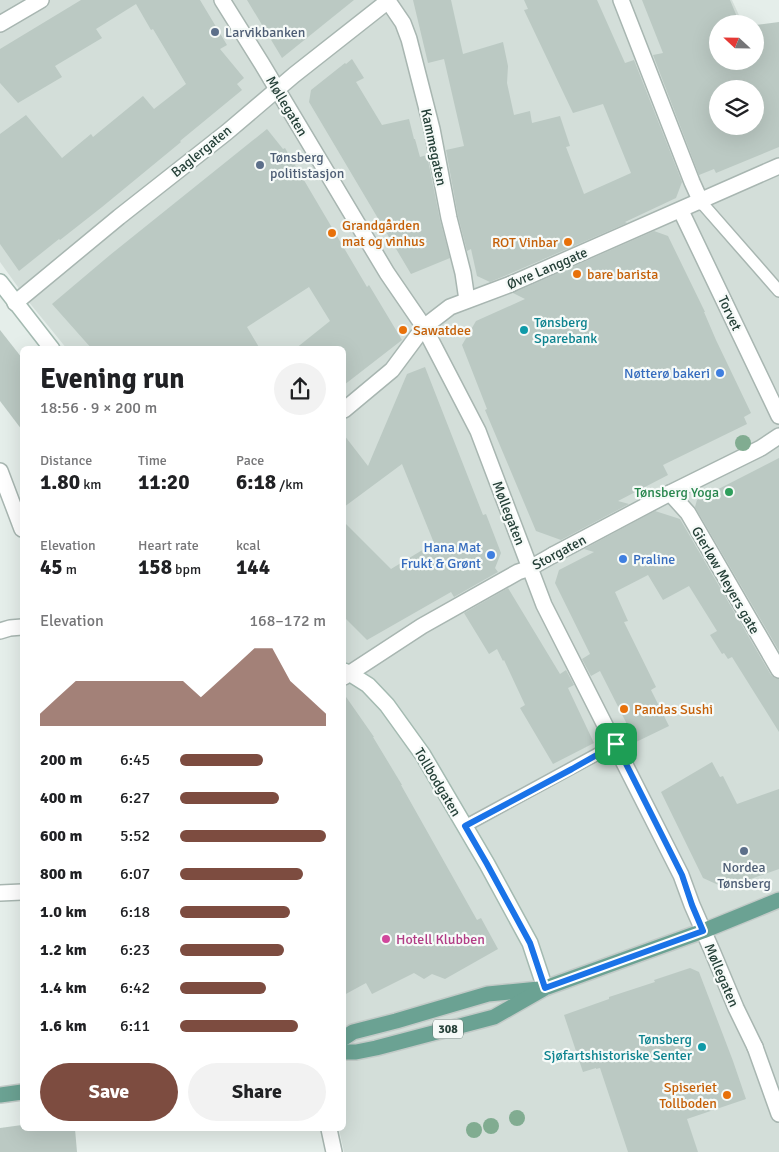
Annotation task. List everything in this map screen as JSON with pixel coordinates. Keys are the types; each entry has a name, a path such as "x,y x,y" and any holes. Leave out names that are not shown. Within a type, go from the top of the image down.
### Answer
{"main road":[{"name":"308","path":"346,1052 376,1048 494,1017 545,988 703,931 779,900"},
{"name":"308","path":"346,1037 353,1032 488,994 545,988"},
{"path":"0,1094 20,1092"}],"street":[{"path":"0,24 41,0"},
{"name":"Møllegaten","path":"222,0 387,273 424,327 478,431 544,605 682,875 692,905 755,1048 779,1114"},
{"name":"Baglergaten","path":"15,303 118,217 227,132 388,0"},
{"name":"Kammegaten","path":"388,0 403,22 409,39 432,129 467,300"},
{"path":"621,0 701,202"},
{"name":"Øvre Langgate","path":"346,408 392,370 424,327 450,307 511,284 701,202 779,166"},
{"name":"Torvet","path":"681,210 779,416"},
{"path":"0,282 50,346"},
{"name":"Storgaten","path":"346,670 518,572 530,568 670,493 760,448 779,436"},
{"path":"0,471 20,524"},
{"name":"Gierløw Meyers gate","path":"670,493 688,513 779,670"},
{"path":"0,631 20,627"},
{"name":"Tollbodgaten","path":"346,672 368,685 387,706 423,755 487,864 530,943 545,988"},
{"path":"0,893 20,892"},
{"path":"329,1131 334,1152"}],"lane":[{"path":"701,202 779,291"},
{"path":"465,826 616,744"}],"shaded area":[{"path":"0,0 732,0 739,15 709,15 709,70 731,70 746,80 709,80 709,135 764,135 764,92 779,102 779,1152 344,1152 339,1131 346,1131 346,346 65,346 28,301 0,262"}],"building":[{"path":"81,0 200,0 227,45 220,49 244,78 237,84 242,90 102,207 19,271 0,244 0,134 26,115 62,158 91,134 93,137 143,96 154,109 186,84 136,4 96,29 102,38 55,66 62,77 18,103 0,83 0,49"},
{"path":"247,0 354,0 282,58"},
{"path":"413,0 451,0 463,54 503,42 508,66 507,83 514,115 530,111 532,123 560,116 570,146 566,147 584,194 631,173 603,104 573,113 524,10 528,9 524,0 597,0 625,63 634,60 682,182 676,198 625,222 627,223 490,282 477,276 471,249 467,251 458,216 446,150 464,146 444,59 428,63"},
{"path":"642,0 730,0 736,15 709,15 709,70 764,70 764,24 779,22 779,147 716,173 714,169 699,175 653,55 663,53"},
{"path":"352,59 364,78 356,82 382,125 409,119 420,157 427,155 450,258 411,274 309,102 311,90"},
{"path":"267,129 283,149 285,148 367,287 369,285 402,340 346,383 346,346 299,346 330,321 309,287 247,327 258,346 89,346 52,304"},
{"path":"654,231 668,236 751,413 744,417 747,424 663,465 668,475 618,501 629,504 561,540 536,531 485,410 487,409 462,345 476,321 525,299 513,293"},
{"path":"0,330 20,355 20,427 0,401"},
{"path":"425,367 483,515 486,514 501,553 495,568 498,572 454,597 451,592 367,640 346,619 346,524 391,569 434,543 402,464 346,506 346,438 368,466 407,374"},
{"path":"779,458 779,651 695,507 697,500"},
{"path":"655,511 680,519 771,675 779,679 779,732 732,657 728,659 724,653 722,654 710,635 717,631 689,586 663,600 648,575 615,592 628,621 624,622 656,687 651,690 669,726 636,742 600,671 591,676 582,659 590,654 555,583 559,570 594,552 584,549"},
{"path":"508,588 560,674 566,670 574,685 568,688 594,743 553,764 520,708 525,705 504,660 497,649 489,654 464,613"},
{"path":"346,697 374,737 477,920 481,918 498,949 445,979 432,974 424,979 414,973 372,994 366,983 346,994"},
{"path":"712,762 720,777 723,776 737,804 779,789 779,869 725,888 703,878 661,792"},
{"path":"690,968 699,972 746,1099 687,1119 698,1152 628,1152 600,1068 583,1072 564,1015"},
{"path":"20,1125 20,1131 75,1131 77,1152 0,1152 0,1128"}],"place":[{"name":"Larvikbanken","path":"215,32"},
{"name":"Tønsberg politistasjon","path":"260,165"},
{"name":"Grandgården mat og vinhus","path":"332,233"},
{"name":"ROT Vinbar","path":"568,242"},
{"name":"bare barista","path":"577,274"},
{"name":"Sawatdee","path":"403,330"},
{"name":"Tønsberg Sparebank","path":"524,330"},
{"name":"Nøtterø bakeri","path":"720,373"},
{"name":"Tønsberg Yoga","path":"729,492"},
{"name":"Hana Mat Frukt & Grønt","path":"491,555"},
{"name":"Praline","path":"623,559"},
{"name":"Pandas Sushi","path":"624,709"},
{"name":"Nordea Tønsberg","path":"744,851"},
{"name":"Hotell Klubben","path":"386,939"},
{"name":"Tønsberg Sjøfartshistoriske Senter","path":"702,1047"},
{"name":"Spiseriet Tollboden","path":"727,1095"}],"route":[{"path":"616,744 682,875 703,931 545,988 530,943 465,826 616,744"}]}
